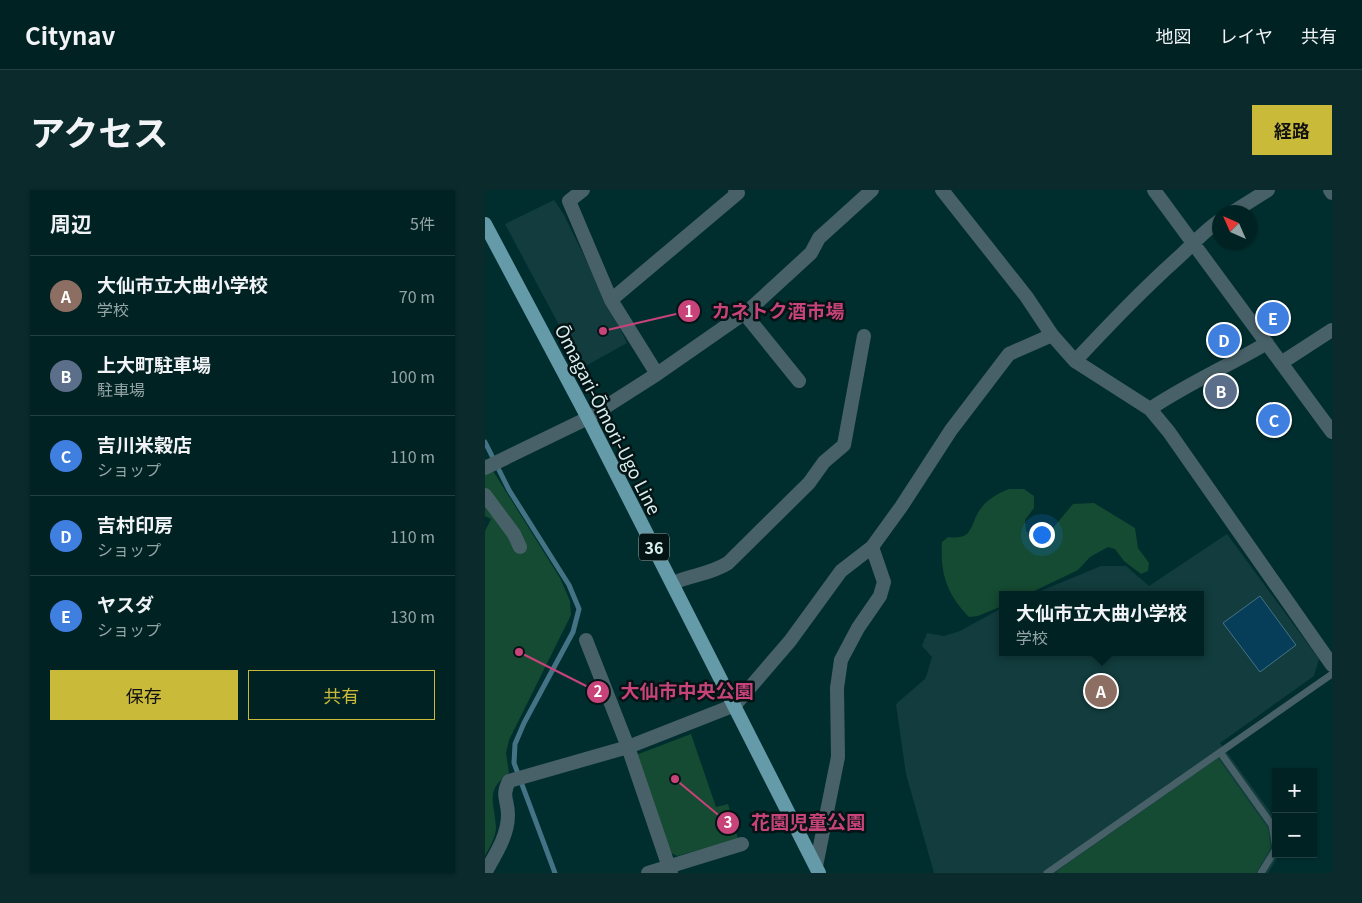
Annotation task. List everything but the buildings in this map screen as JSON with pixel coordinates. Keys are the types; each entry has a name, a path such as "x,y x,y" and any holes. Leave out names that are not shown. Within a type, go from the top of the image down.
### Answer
{"main road":[{"name":"Ōmagari-Ōmori-Ugo Line","path":"485,224 588,418 818,869"}],"street":[{"path":"583,190 569,201 611,300 657,374"},
{"path":"611,300 738,193 735,190"},
{"path":"486,468 588,418 657,374 745,313 811,253 819,238 872,190"},
{"path":"942,190 1026,296 1052,335 1075,361 1150,409 1169,432 1332,665"},
{"path":"1154,190 1332,432"},
{"path":"1244,205 1268,190"},
{"path":"1075,361 1134,298 1193,244 1202,232 1212,226"},
{"path":"745,313 799,381"},
{"path":"1281,363 1332,330"},
{"path":"485,873 505,836 508,814 504,792 509,781 628,747 735,705 790,641 841,571 872,547 901,507 951,430 1009,354 1052,335"},
{"path":"673,583 690,575 717,570 728,563 809,483 824,462 844,445 864,336"},
{"path":"1150,409 1174,393 1229,366 1267,343"},
{"path":"485,495 514,534 521,547"},
{"path":"818,869 838,757 837,688 841,660 858,628 880,596 884,582 872,547"},
{"path":"586,640 628,747 670,869"},
{"path":"648,873 670,869 742,844"}],"lane":[{"path":"1047,873 1332,674"},
{"path":"1221,752 1273,825 1275,850 1261,873"}],"shaded area":[{"path":"554,200 564,215 627,343 582,368 505,224"},
{"path":"1227,534 1319,659 1314,676 1220,743 1272,814 1272,858 1277,858 1268,873 934,873 906,774 896,704 925,679 932,657 922,646 927,633 944,636 960,631 999,610 999,656 1204,656 1204,591 1041,591 1101,566 1126,566 1149,586"},
{"path":"1260,596 1296,645 1260,672 1223,623"}],"green space":[{"path":"485,458 560,578 570,601 571,615 509,740 506,753 509,773 501,779 494,791 493,803 496,831 485,856 485,531 491,519 485,516"},
{"path":"1009,489 1024,489 1034,496 1034,508 1025,520 1026,531 1034,540 1047,535 1073,504 1094,503 1135,528 1138,548 1149,563 1148,571 1141,574 1124,561 1115,549 1108,547 1090,557 1078,570 1034,591 999,591 999,607 978,616 969,617 950,592 942,564 942,542 948,537 963,536 968,533 978,513 994,496"},
{"path":"691,734 716,807 728,804 738,839 677,856 669,852 636,755"},
{"path":"1218,758 1268,828 1271,848 1256,873 1058,873 1057,871"}],"waterway":[{"path":"485,442 509,490 569,585 579,609 573,632 524,723 515,744 514,763 555,873"}],"place":[{"name":"ヤスダ","path":"1273,318"},
{"name":"カネトク酒市場","path":"603,331"},
{"name":"吉村印房","path":"1224,340"},
{"name":"上大町駐車場","path":"1221,391"},
{"name":"吉川米穀店","path":"1274,420"},
{"name":"大仙市中央公園","path":"519,652"},
{"name":"大仙市立大曲小学校","path":"1101,691"},
{"name":"花園児童公園","path":"675,779"}]}
